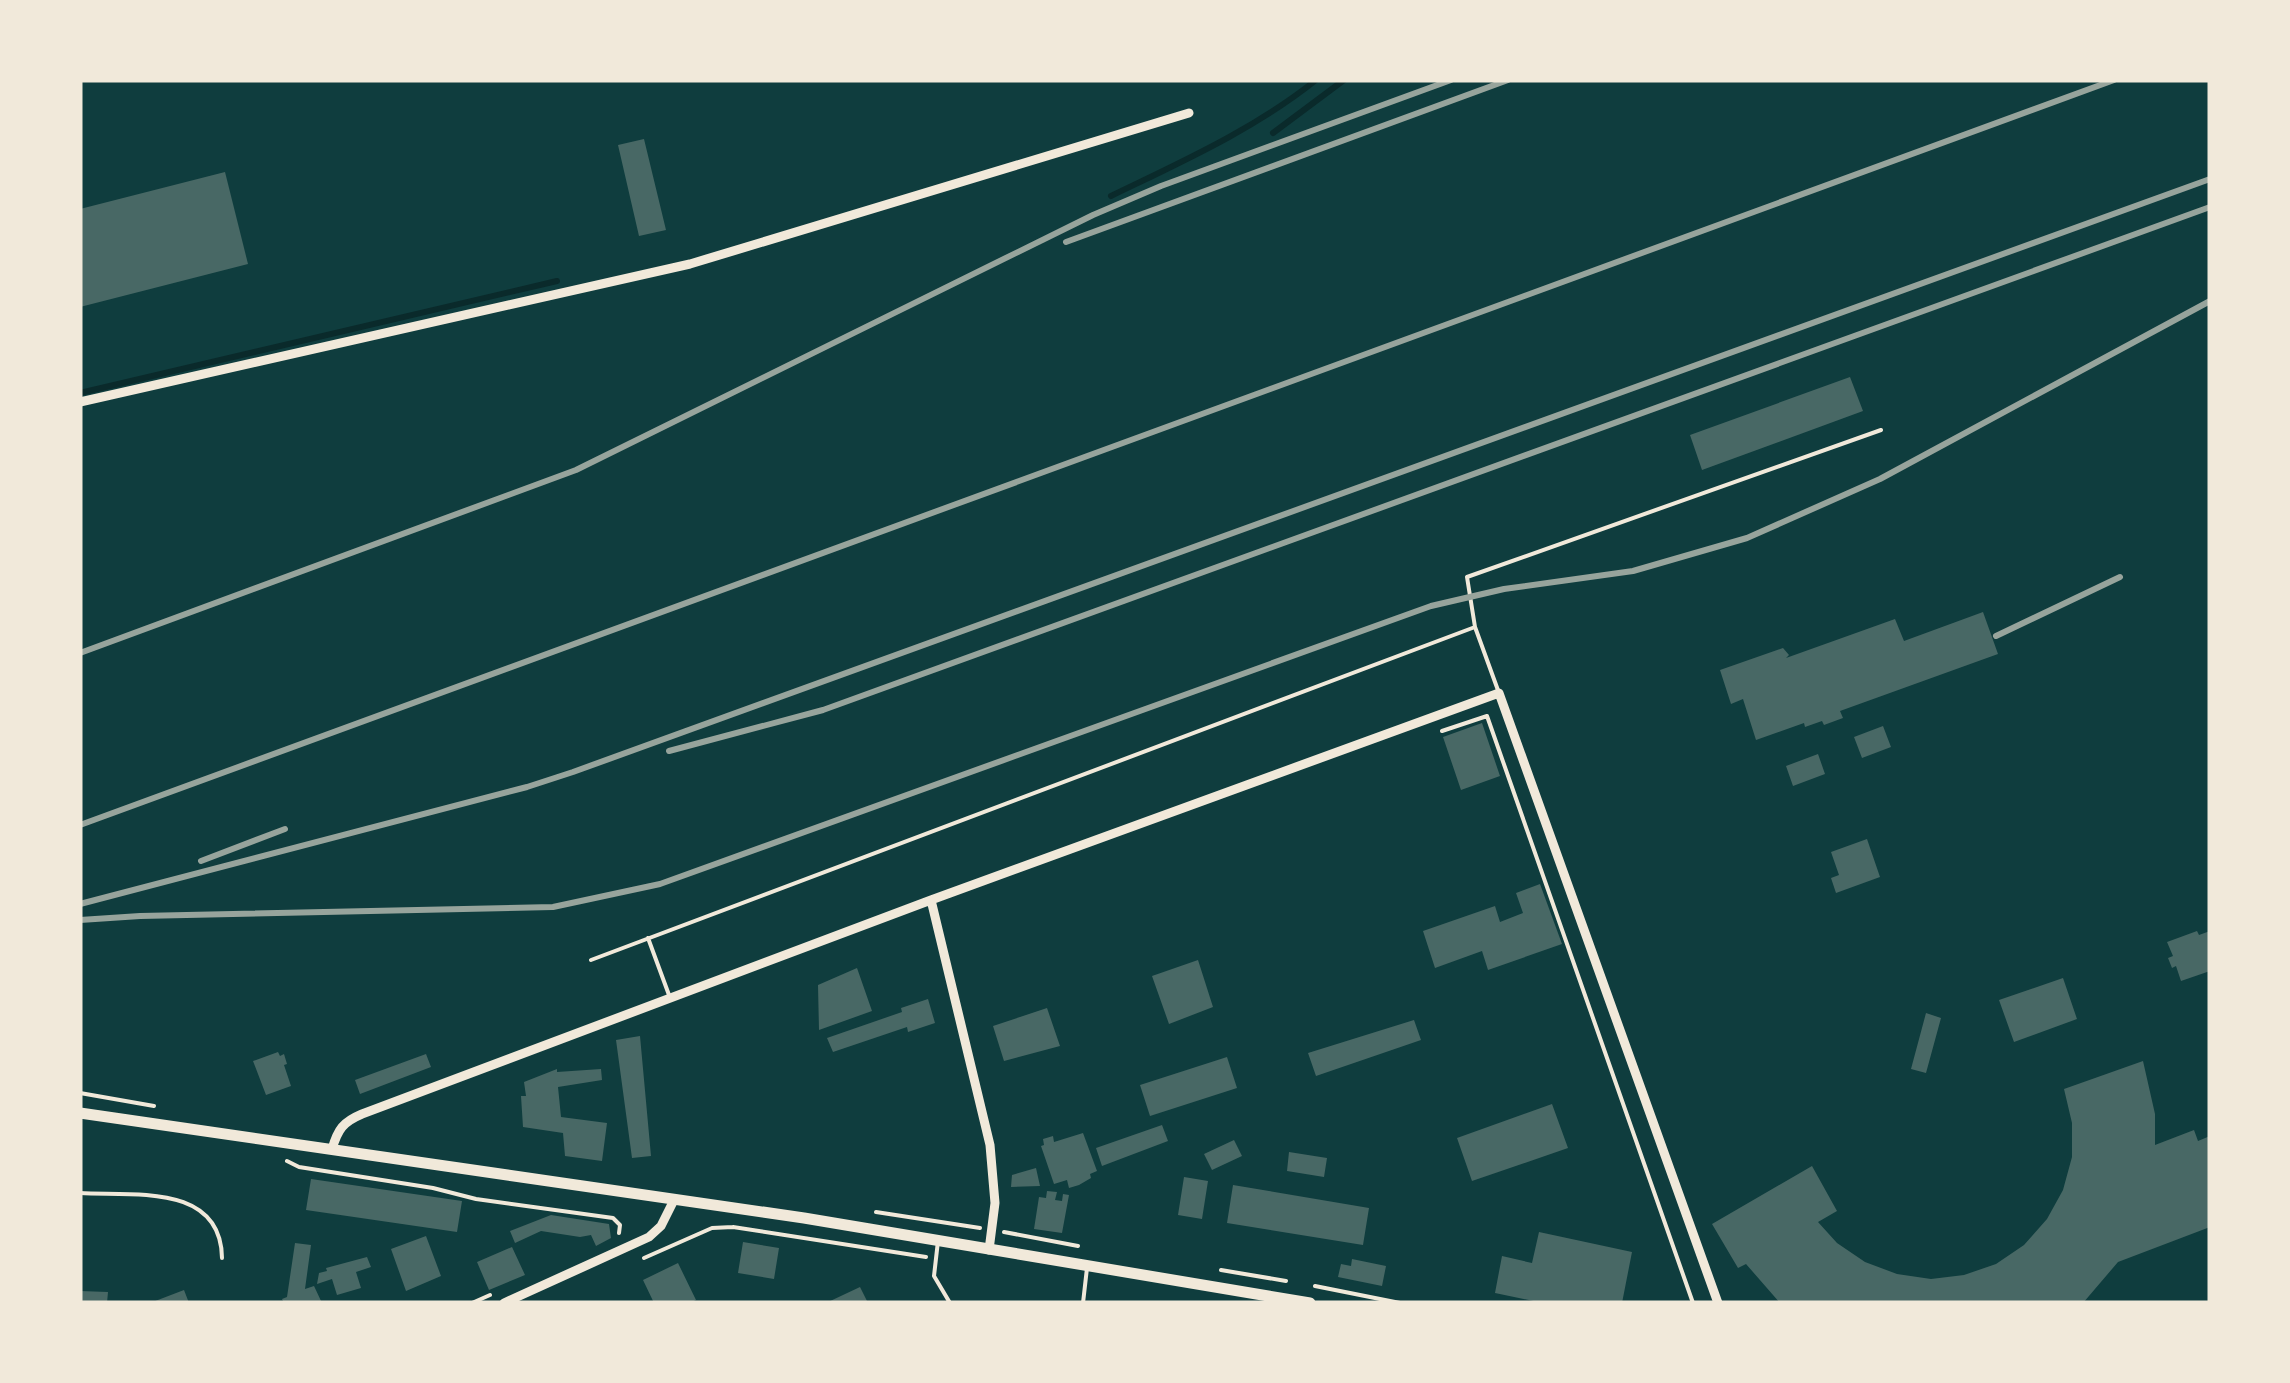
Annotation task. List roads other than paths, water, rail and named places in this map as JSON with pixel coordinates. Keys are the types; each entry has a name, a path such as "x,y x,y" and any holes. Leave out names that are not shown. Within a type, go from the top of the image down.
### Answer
{"street":[{"path":"80,402 690,264 1189,113"},
{"path":"332,1149 338,1130 348,1120 670,997 1499,693 1718,1303"},
{"path":"932,900 990,1145 994,1203 990,1250"},
{"path":"80,1113 734,1208 1310,1303"},
{"path":"504,1303 649,1237 661,1226 674,1200"}],"lane":[{"path":"1499,693 1475,627 1468,577 1881,430"},
{"path":"591,960 1475,627"},
{"path":"648,938 670,997"},
{"path":"80,1193 182,1199 208,1214 222,1243 222,1258"},
{"path":"938,1242 934,1276 950,1303"},
{"path":"1084,1303 1087,1266"},
{"path":"1240,1303 1244,1290"}],"waterway":[{"path":"1111,196 1243,129 1316,80"},
{"path":"1273,133 1344,80"},
{"path":"80,393 557,281"}],"railway":[{"path":"80,653 576,470 1093,215 1161,186 1451,80"},
{"path":"1066,242 1508,80"},
{"path":"80,825 2114,80"},
{"path":"80,904 573,772 2210,179"},
{"path":"669,751 823,710 2210,207"},
{"path":"80,920 553,907 660,884 1431,606 1504,589 1633,571 1747,538 1880,479 2210,301"},
{"path":"1996,636 2120,577"},
{"path":"201,861 285,829"}]}
